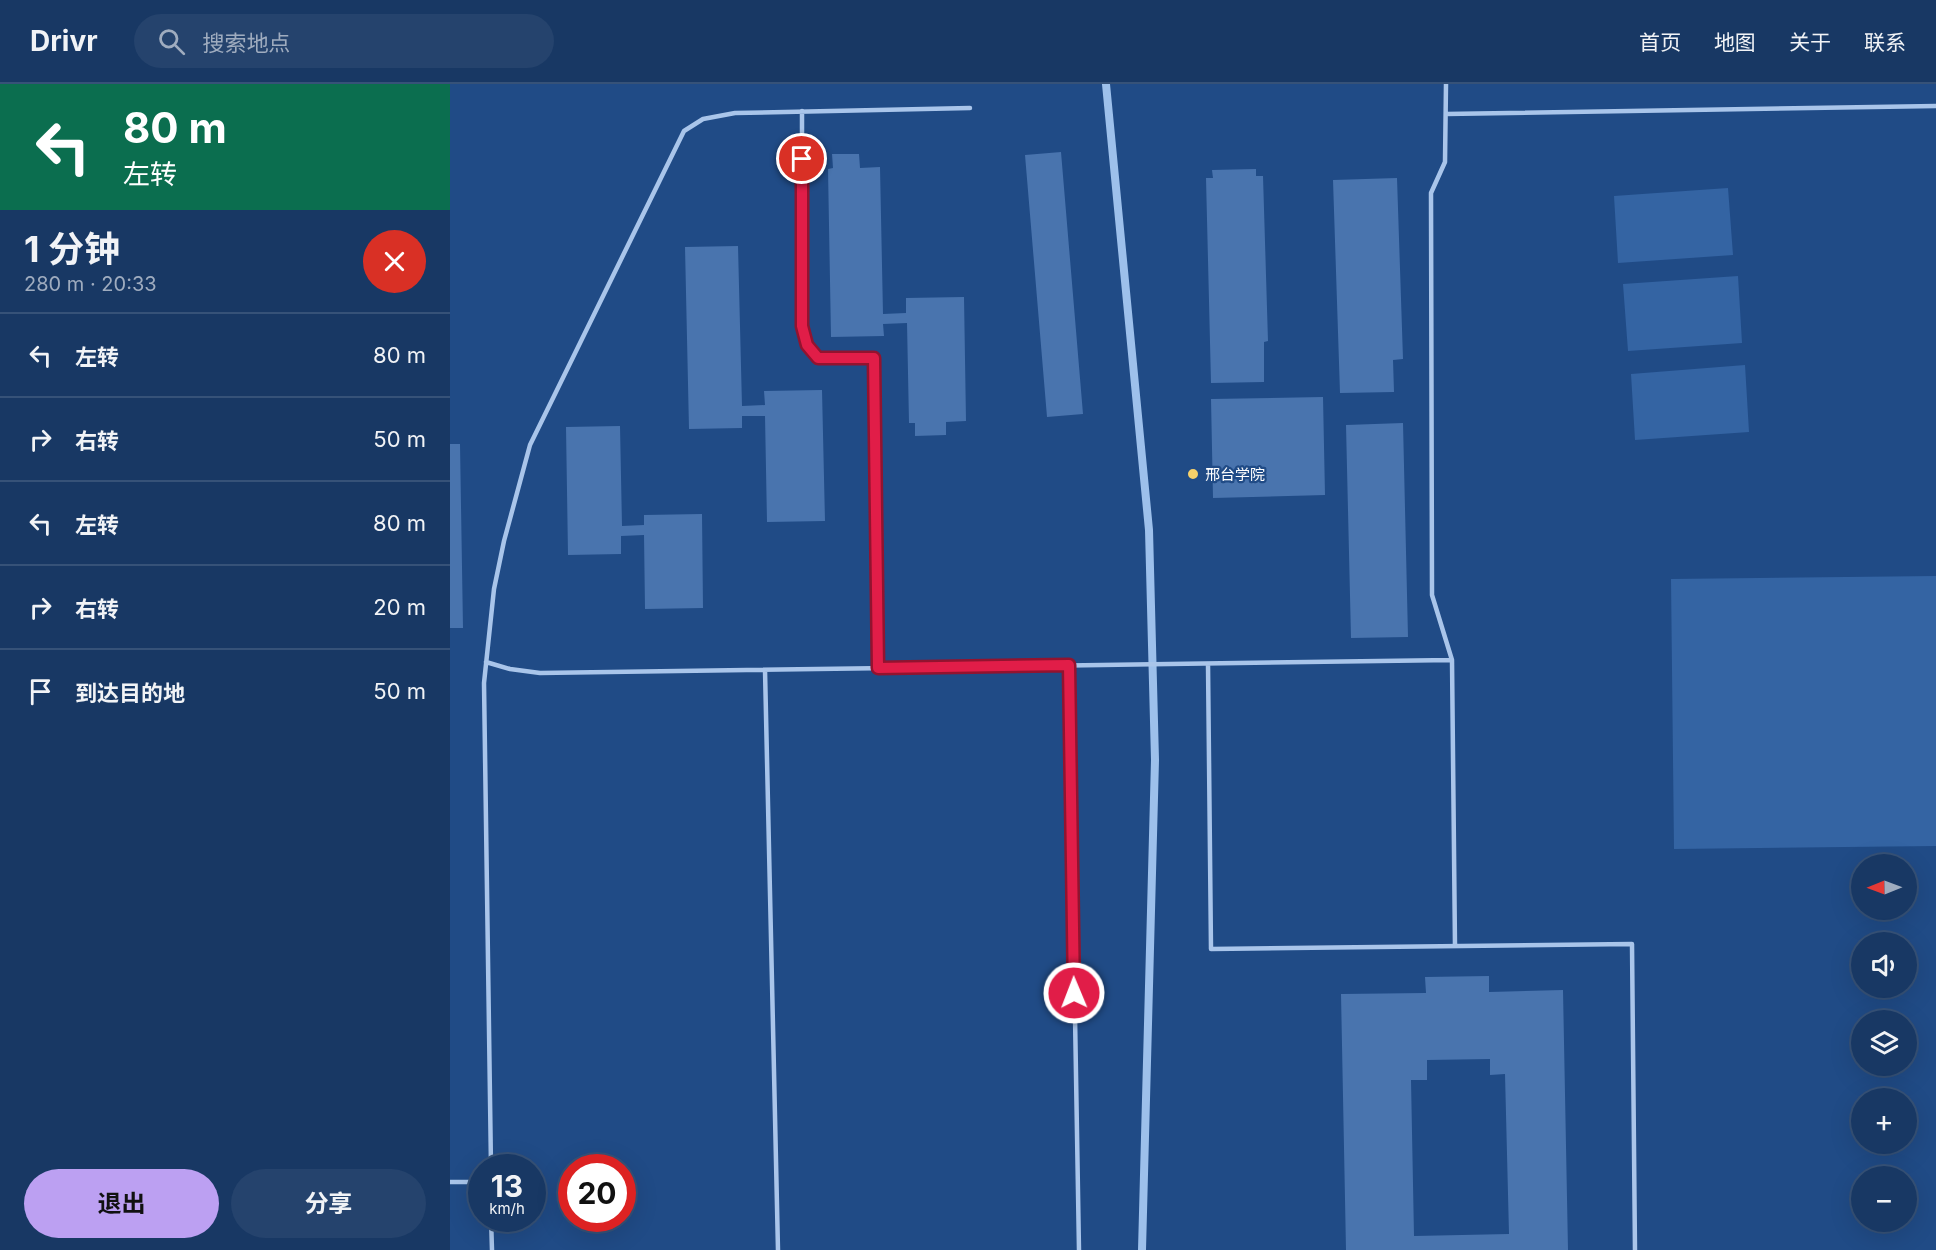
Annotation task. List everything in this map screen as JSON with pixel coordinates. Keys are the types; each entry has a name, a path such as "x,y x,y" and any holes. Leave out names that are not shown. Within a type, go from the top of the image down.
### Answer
{"lane":[{"path":"1446,84 1445,162 1431,193 1432,595 1452,660 1455,946"},
{"path":"1446,114 1936,106"},
{"path":"490,1154 484,683 495,590 504,541 531,445 684,131 703,119 735,112 970,108"},
{"path":"802,111 802,326 807,345 818,358 874,358 878,668"},
{"path":"486,662 510,669 540,673 1452,660"},
{"path":"1208,664 1211,949 1632,944 1635,1250"},
{"path":"1069,665 1079,1250"},
{"path":"765,670 778,1250"},
{"path":"450,1182 468,1182"},
{"path":"491,1232 492,1250"}],"shaded area":[{"path":"1728,188 1733,255 1618,263 1614,196"},
{"path":"1738,276 1742,343 1628,351 1623,284"},
{"path":"1745,365 1749,432 1635,440 1631,374"},
{"path":"1936,576 1936,846 1674,849 1671,579"}],"building":[{"path":"1061,152 1083,414 1047,417 1025,155"},
{"path":"832,154 859,154 860,168 880,167 883,314 906,313 906,298 964,297 966,421 946,422 946,435 915,436 915,423 909,423 907,323 883,324 884,336 831,337 828,169 833,168"},
{"path":"1256,169 1256,176 1263,176 1268,341 1264,342 1264,382 1211,383 1206,178 1213,178 1212,170"},
{"path":"1397,178 1403,359 1393,360 1394,392 1340,393 1333,180"},
{"path":"738,246 742,406 765,405 764,391 822,390 825,521 767,522 765,416 742,416 742,428 689,429 685,247"},
{"path":"1323,397 1325,495 1213,498 1211,399"},
{"path":"1403,423 1408,637 1351,638 1346,425"},
{"path":"620,426 622,526 644,525 644,515 702,514 703,608 645,609 644,535 621,536 621,554 568,555 566,427"},
{"path":"450,444 460,444 463,628 450,628"},
{"path":"1489,976 1489,992 1563,990 1568,1250 1346,1250 1341,994 1426,993 1425,977","holes":["1490,1059 1490,1075 1505,1074 1509,1234 1414,1236 1411,1080 1427,1080 1427,1060"]}],"waterway":[{"path":"1106,84 1149,530 1155,760 1142,1250"}],"place":[{"name":"邢台学院","path":"1193,474"}],"route":[{"path":"802,159 802,326 807,345 818,358 874,358 878,668 1069,665 1074,993"}]}
